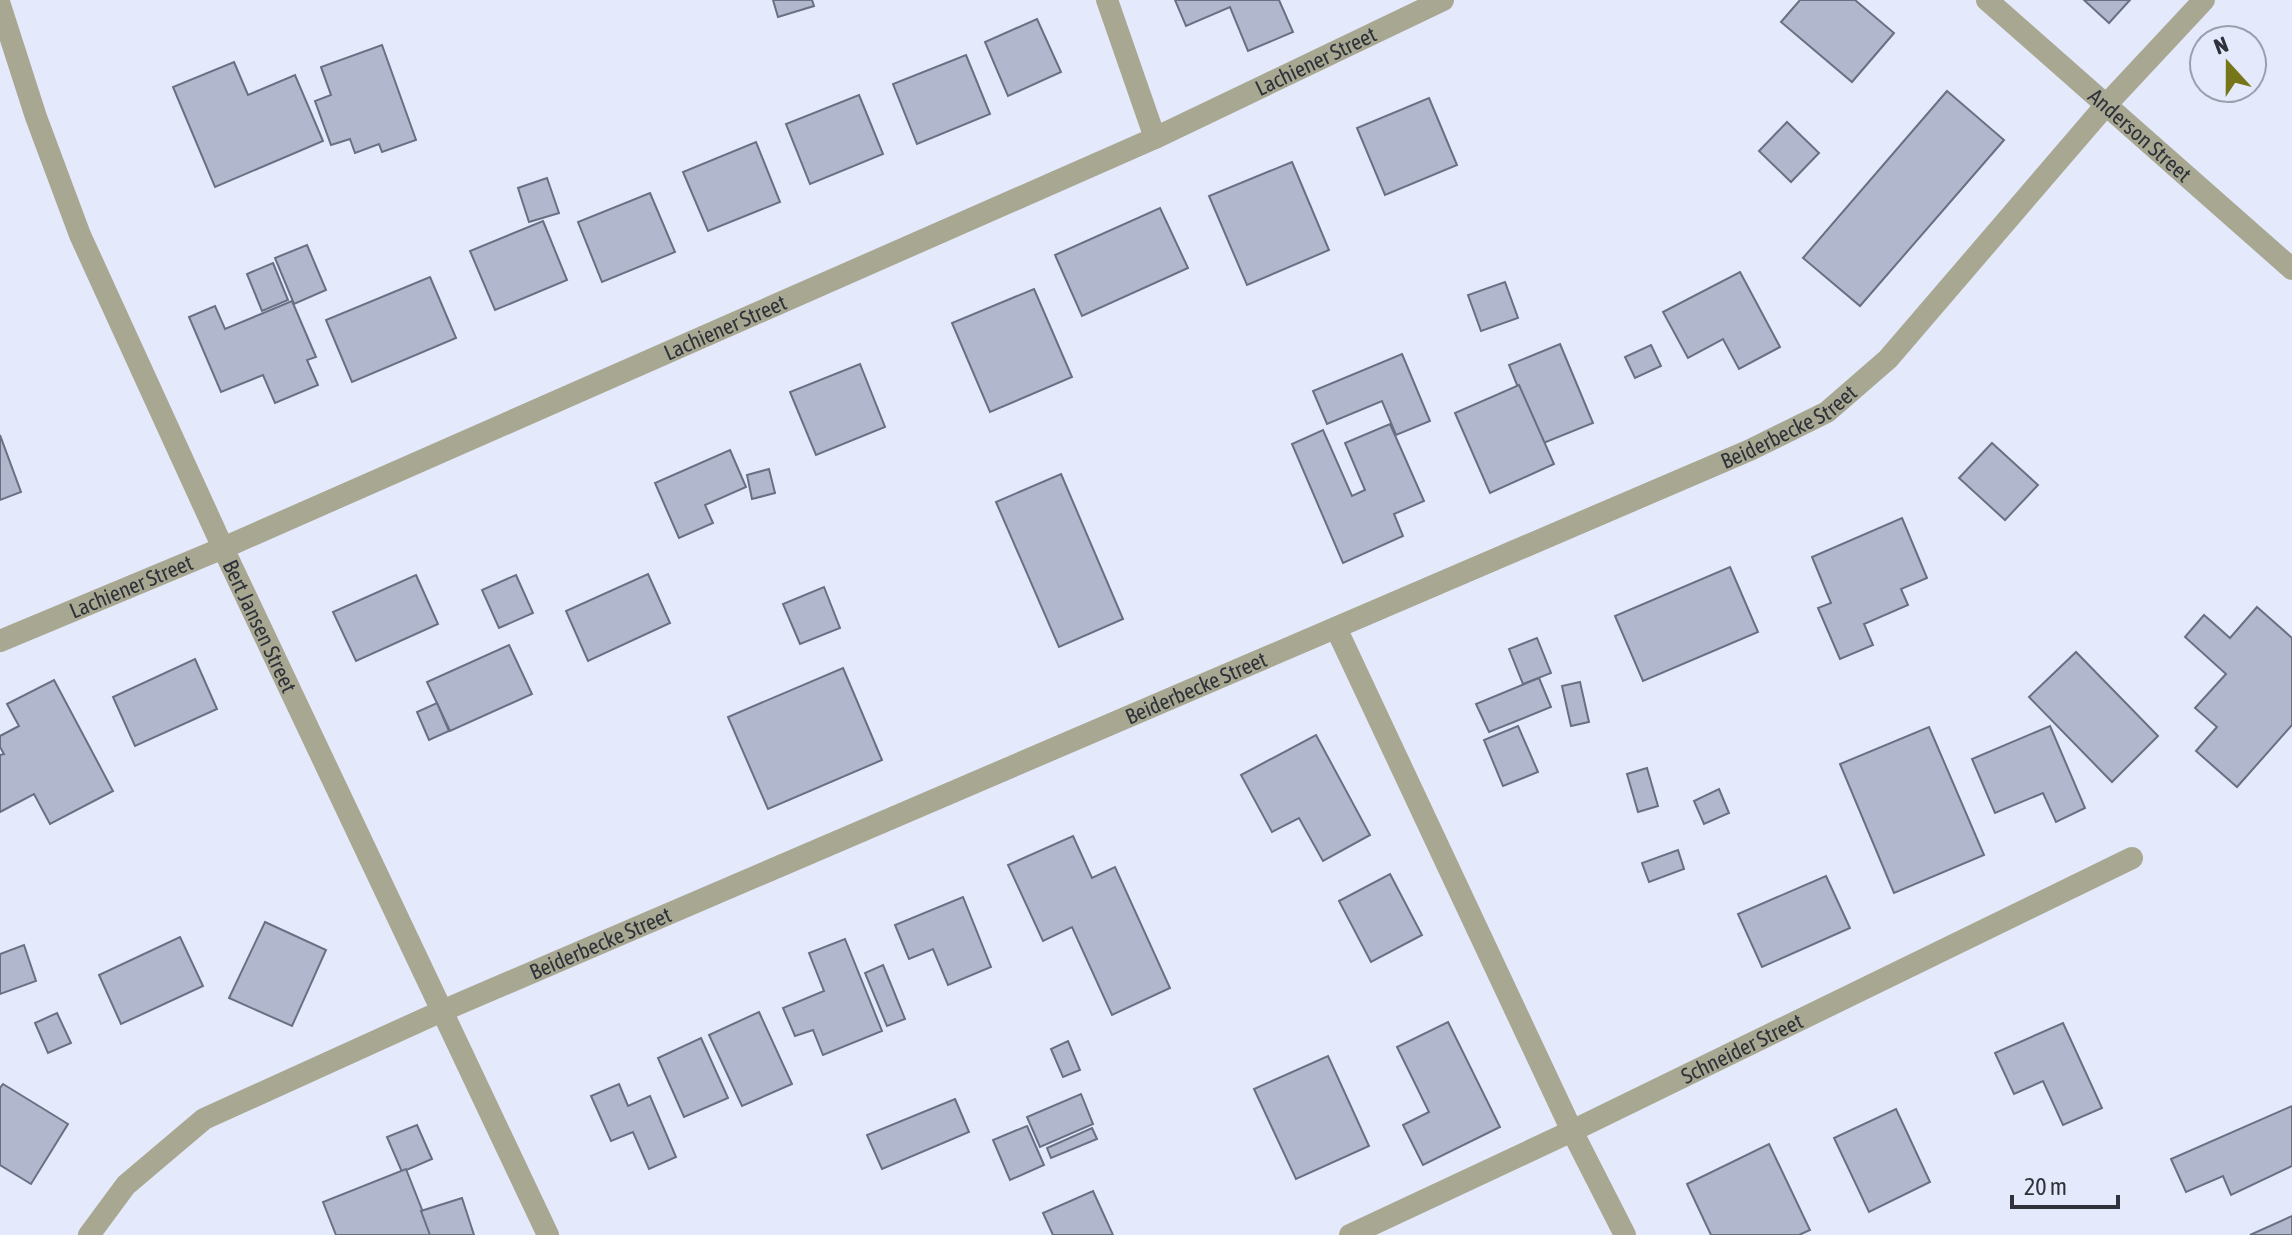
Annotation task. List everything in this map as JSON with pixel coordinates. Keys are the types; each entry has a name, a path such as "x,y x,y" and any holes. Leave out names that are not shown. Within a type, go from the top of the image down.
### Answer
{"street":[{"path":"1107,0 1155,138"},
{"name":"Lachiener Street","path":"0,641 223,548 1155,138 1443,0"},
{"name":"Anderson Street","path":"1987,0 2292,269"},
{"name":"Beiderbecke Street","path":"89,1235 126,1185 204,1119 442,1011 1750,450 1827,412 1888,359 2106,105 2204,0"},
{"name":"Bert Jansen Street","path":"0,5 36,117 80,235 223,548 548,1235"},
{"path":"1336,628 1572,1131 1625,1235"},
{"name":"Schneider Street","path":"1350,1235 1572,1131 2132,858"}],"building":[{"path":"773,0 812,0 814,6 778,17"},
{"path":"1175,0 1279,0 1293,32 1248,51 1230,7 1186,26"},
{"path":"1800,0 1855,0 1894,33 1852,82 1781,22"},
{"path":"2084,0 2130,0 2109,23"},
{"path":"1037,19 1061,72 1008,96 985,42"},
{"path":"382,45 416,140 382,152 379,144 355,153 350,139 331,145 315,101 331,95 321,67"},
{"path":"966,55 990,114 917,144 893,84"},
{"path":"234,62 248,95 295,75 323,141 215,187 173,87"},
{"path":"1947,91 2004,140 1860,306 1803,258"},
{"path":"859,95 883,154 810,184 786,124"},
{"path":"1429,98 1457,165 1385,195 1357,128"},
{"path":"1787,122 1819,153 1791,182 1759,151"},
{"path":"756,142 780,202 708,231 683,172"},
{"path":"1292,162 1329,250 1247,285 1209,196"},
{"path":"547,178 559,213 529,222 518,188"},
{"path":"650,193 675,252 602,282 578,222"},
{"path":"1160,208 1188,268 1082,316 1055,255"},
{"path":"543,221 567,280 495,310 470,251"},
{"path":"307,245 326,290 294,304 275,258"},
{"path":"273,263 288,300 262,311 247,274"},
{"path":"1740,272 1780,347 1739,369 1723,339 1688,358 1663,312"},
{"path":"430,277 456,338 352,382 326,320"},
{"path":"1505,282 1518,318 1481,331 1468,295"},
{"path":"1034,289 1072,377 990,412 952,323"},
{"path":"292,301 316,357 307,360 318,385 275,403 263,375 221,392 189,317 215,306 225,329"},
{"path":"1560,344 1593,423 1541,444 1509,365"},
{"path":"1651,345 1661,366 1635,378 1625,357"},
{"path":"1402,354 1430,421 1396,435 1382,401 1327,424 1313,391"},
{"path":"860,364 885,427 816,455 790,392"},
{"path":"1519,385 1554,464 1490,493 1455,413"},
{"path":"1390,424 1424,501 1394,514 1403,536 1343,563 1292,444 1323,430 1352,496 1365,490 1345,443"},
{"path":"0,435 21,492 0,500"},
{"path":"1992,443 2038,485 2005,520 1959,478"},
{"path":"730,450 746,487 705,505 713,523 679,538 655,483"},
{"path":"769,469 775,493 752,499 747,475"},
{"path":"1061,474 1123,619 1059,647 996,502"},
{"path":"1902,518 1927,578 1901,589 1908,605 1864,624 1873,645 1840,659 1818,608 1831,603 1812,557"},
{"path":"1730,567 1758,632 1643,681 1615,616"},
{"path":"648,574 670,623 588,661 566,611"},
{"path":"416,575 438,624 356,661 333,612"},
{"path":"516,575 533,613 499,628 482,590"},
{"path":"824,587 840,628 800,644 783,604"},
{"path":"2257,607 2292,638 2292,725 2237,787 2196,751 2217,727 2195,708 2226,674 2185,637 2204,615 2230,638"},
{"path":"1537,638 1551,673 1523,684 1509,649"},
{"path":"509,645 532,694 450,731 427,682"},
{"path":"2076,652 2158,736 2112,782 2029,697"},
{"path":"195,659 217,709 135,746 113,697"},
{"path":"843,668 882,760 768,809 728,717"},
{"path":"1539,678 1551,707 1489,732 1476,704"},
{"path":"54,680 113,791 50,824 34,794 0,812 0,755 4,754 0,736 19,726 7,704"},
{"path":"1580,682 1589,722 1571,726 1562,686"},
{"path":"437,703 449,731 429,740 417,712"},
{"path":"1518,726 1538,772 1503,786 1484,740"},
{"path":"2050,726 2085,808 2056,822 2043,793 1995,813 1972,759"},
{"path":"1929,727 1984,855 1894,893 1840,764"},
{"path":"1316,735 1370,835 1323,861 1299,818 1272,832 1241,775"},
{"path":"1647,768 1658,806 1638,812 1627,774"},
{"path":"1719,789 1729,813 1704,824 1694,801"},
{"path":"1073,836 1092,878 1115,867 1170,988 1112,1015 1072,927 1043,941 1008,865"},
{"path":"1678,850 1684,869 1649,882 1642,863"},
{"path":"1390,874 1422,935 1371,962 1339,901"},
{"path":"1826,876 1850,928 1762,967 1738,914"},
{"path":"963,897 991,967 948,985 933,949 909,959 895,925"},
{"path":"265,922 326,950 292,1026 229,998"},
{"path":"180,937 203,986 121,1024 99,975"},
{"path":"845,939 882,1031 823,1055 813,1030 795,1036 783,1008 824,991 809,953"},
{"path":"24,945 36,981 0,994 0,954"},
{"path":"883,965 905,1019 887,1026 865,973"},
{"path":"759,1012 792,1084 742,1106 709,1035"},
{"path":"57,1013 71,1043 48,1053 35,1023"},
{"path":"1448,1022 1500,1127 1423,1165 1403,1125 1429,1112 1397,1047"},
{"path":"2063,1023 2102,1108 2063,1125 2043,1081 2014,1094 1995,1053"},
{"path":"701,1038 728,1098 684,1117 658,1058"},
{"path":"1068,1041 1080,1070 1063,1077 1051,1049"},
{"path":"1328,1056 1369,1146 1296,1179 1254,1089"},
{"path":"3,1084 68,1124 31,1184 0,1165 0,1088"},
{"path":"619,1084 628,1106 650,1096 676,1157 649,1169 633,1132 611,1141 591,1096"},
{"path":"1081,1094 1093,1124 1040,1147 1027,1117"},
{"path":"955,1099 969,1132 882,1169 867,1135"},
{"path":"2292,1106 2292,1166 2231,1195 2223,1176 2186,1192 2171,1159"},
{"path":"1896,1109 1930,1182 1869,1212 1834,1138"},
{"path":"417,1125 432,1159 402,1172 387,1137"},
{"path":"1027,1126 1044,1165 1010,1180 993,1140"},
{"path":"1092,1128 1097,1139 1051,1158 1047,1148"},
{"path":"1769,1144 1810,1230 1799,1235 1711,1235 1687,1184"},
{"path":"406,1169 432,1235 336,1235 323,1202"},
{"path":"1093,1191 1113,1235 1053,1235 1043,1213"},
{"path":"462,1198 474,1235 430,1235 421,1211"},
{"path":"2292,1216 2292,1235 2250,1235"}]}
